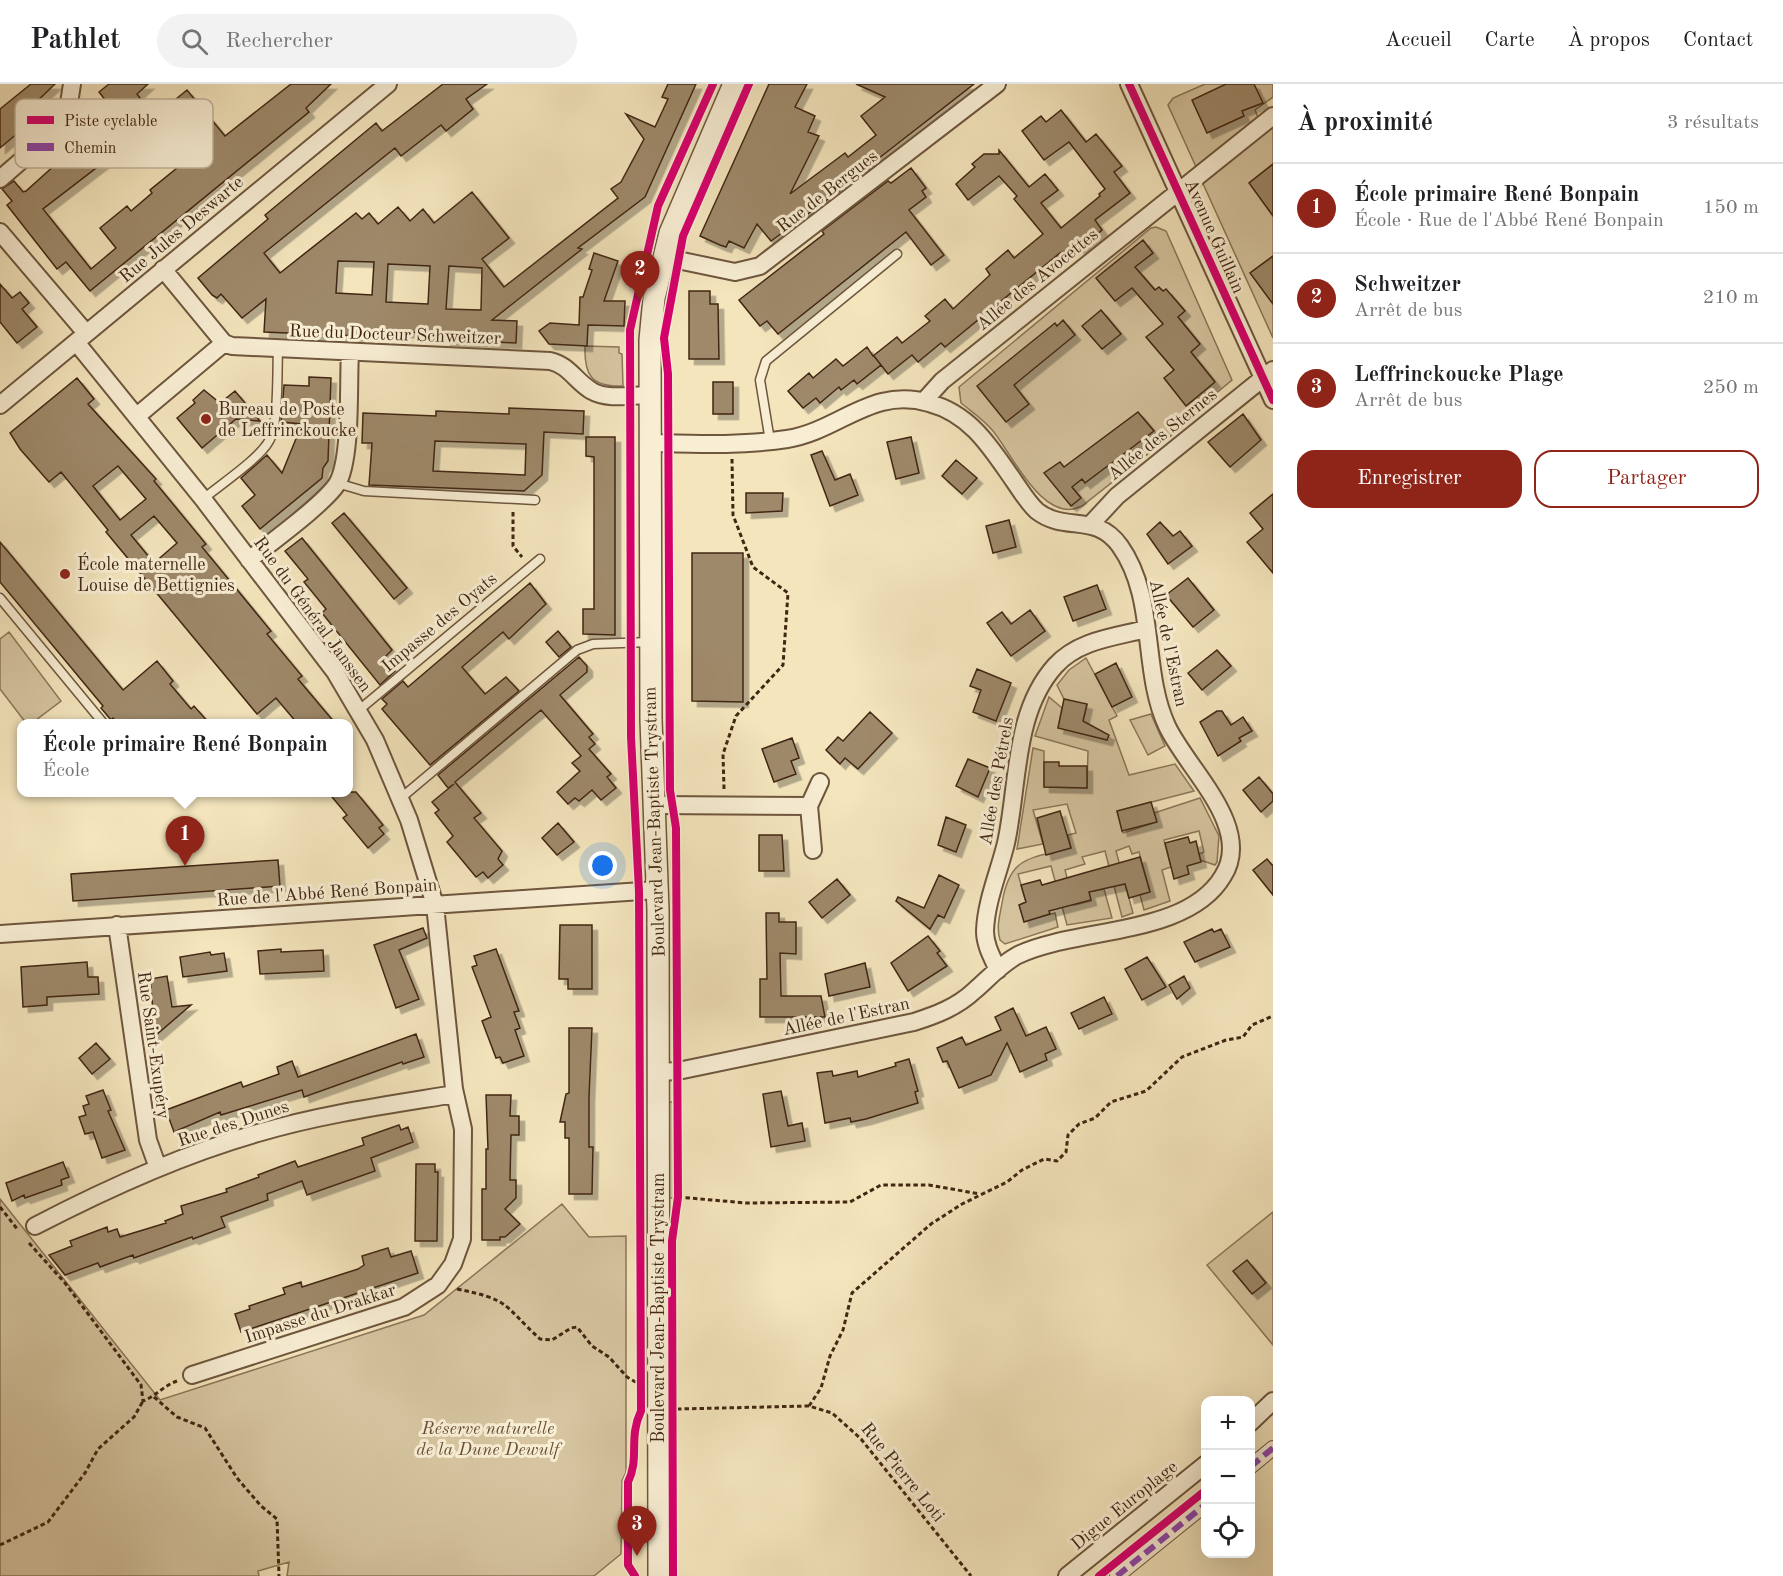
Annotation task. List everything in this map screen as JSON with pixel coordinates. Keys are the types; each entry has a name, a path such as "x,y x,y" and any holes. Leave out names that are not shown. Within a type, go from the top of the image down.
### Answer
{"street":[{"path":"70,99 72,84"},
{"name":"Rue Jules Deswarte","path":"0,405 388,84"},
{"name":"Boulevard Jean-Baptiste Trystram","path":"659,1576 657,1244 659,1072 657,890 650,642 649,395 652,312 663,257 683,196 734,84"},
{"name":"Rue de Bergues","path":"663,257 735,272 760,266 997,84"},
{"name":"Avenue Guillain","path":"1129,84 1268,374 1273,400"},
{"name":"Allée des Avocettes","path":"924,401 942,381 1273,116"},
{"path":"0,179 15,166"},
{"name":"Rue du Général Janssen","path":"0,232 137,416 335,672 359,710 401,798 435,905 455,1094"},
{"path":"137,416 224,343 163,269"},
{"name":"Rue du Docteur Schweitzer","path":"224,343 236,347 550,360 564,365 581,384 599,394 649,395"},
{"path":"249,560 324,498 337,483 345,460 350,352"},
{"name":"Allée des Sternes","path":"1091,524 1117,496 1268,374"},
{"path":"650,443 770,441 809,434 874,404 904,399 924,401 948,410 974,428 1040,513 1060,522 1091,524"},
{"name":"Allée de l'Estran","path":"659,1072 692,1069 914,1022 960,1002 1015,956 1050,943 1120,930 1171,914 1209,893 1226,872 1232,849 1227,823 1164,717 1138,584 1126,555 1109,534 1091,524"},
{"name":"Allée des Pétrels","path":"998,970 986,942 987,914 1006,843 1023,734 1031,706 1049,673 1069,654 1089,644 1146,629"},
{"path":"813,850 809,806 820,782"},
{"path":"655,806 809,806"},
{"name":"Rue de l'Abbé René Bonpain","path":"0,934 657,890"},
{"name":"Rue Saint-Exupéry","path":"117,925 148,1140 158,1168"},
{"name":"Rue des Dunes","path":"35,1226 158,1168 248,1136 304,1120 455,1094"},
{"name":"Impasse du Drakkar","path":"192,1375 404,1307 438,1285 456,1258 463,1232 463,1129 455,1094"},
{"path":"1255,1419 1273,1401"},
{"path":"1255,1464 1273,1448"},
{"name":"Digue Europlage","path":"1067,1576 1201,1468"},
{"path":"1117,1576 1201,1508"}],"lane":[{"path":"770,441 760,380 766,361 897,254"},
{"path":"203,499 270,439 274,428 278,349"},
{"path":"337,483 364,491 535,500"},
{"name":"Impasse des Oyats","path":"359,710 540,559"},
{"path":"0,598 101,719"},
{"path":"401,798 577,650 593,644 650,642"}],"path":[{"path":"725,806 723,754 736,716 783,665 788,592 753,567 733,515 732,442"},
{"path":"513,499 513,546 531,567"},
{"path":"809,1406 821,1388 830,1356 843,1330 852,1293 931,1224 1044,1159 1057,1161 1066,1152 1068,1135 1079,1124 1095,1118 1111,1102 1146,1090 1182,1058 1226,1040 1243,1037 1252,1025 1273,1016"},
{"path":"678,1197 755,1203 850,1202 881,1185 929,1185 982,1195"},
{"path":"677,1208 678,1186"},
{"path":"0,1207 64,1282 141,1385 143,1401 134,1418 98,1449 85,1473 48,1522 0,1545"},
{"path":"438,1285 500,1300 544,1340 552,1340 571,1328 577,1327 592,1346 609,1357 641,1389"},
{"path":"641,1374 641,1389"},
{"path":"143,1401 154,1397 163,1386 192,1375"},
{"path":"154,1397 177,1417 205,1428 237,1478 261,1506 277,1519 279,1576"},
{"path":"672,1397 673,1421"}],"green space":[{"path":"1205,84 1273,84 1273,97 1255,110 1258,117 1197,169 1168,105 1173,98"},
{"path":"1273,121 1273,338 1200,177"},
{"path":"1156,227 1166,231 1232,380 1171,431 1173,434 1082,506 1068,509 1055,506 1030,485 989,427 961,403 959,387 1151,228"},
{"path":"585,346 619,347 619,353 622,354 623,386 603,384 592,377 586,365"},
{"path":"9,632 61,701 37,719 23,719 0,689 0,639"},
{"path":"1086,658 1117,716 1109,720 1129,775 1175,764 1194,791 1117,811 1123,833 1156,822 1154,813 1200,798 1219,836 1217,862 1215,865 1200,860 1199,854 1204,852 1199,831 1164,840 1171,867 1162,870 1170,901 1144,910 1140,895 1150,891 1139,852 1132,854 1129,846 1116,851 1133,913 1122,917 1105,851 1082,857 1085,864 1065,870 1074,905 1091,901 1089,892 1104,889 1112,918 1067,925 1051,866 1018,874 1026,902 1024,921 1055,913 1058,927 1005,944 1000,940 998,926 1010,876 1024,862 1071,848 1068,835 1076,833 1067,804 1033,810 1043,844 1017,849 1033,748 1044,751 1044,787 1087,788 1088,751 1035,736 1049,697 1062,708 1058,728 1080,733 1087,705 1064,699 1057,685 1069,670"},
{"path":"1151,714 1165,746 1148,755 1130,720"},
{"path":"667,1102 676,1102 676,1198 668,1198"},
{"name":"Réserve naturelle de la Dune Dewulf","path":"0,1199 160,1400 424,1315 562,1204 589,1237 626,1236 626,1472 622,1481 621,1554 594,1576 287,1576 289,1562 258,1571 259,1576 0,1576"},
{"path":"1273,1212 1273,1345 1207,1265"}],"building":[{"path":"31,84 55,84 39,99 15,99 15,135 0,148 0,109"},
{"path":"109,84 148,84 137,94 141,99 104,99 99,92"},
{"path":"291,84 331,84 306,108 309,112 90,291 66,262 57,269 7,205 12,201 2,189 14,181 23,192 26,191 51,168 96,168 43,209 91,269 116,248 100,228 127,206 131,211 152,193 150,190 177,168 213,168 213,121 225,136"},
{"path":"443,84 487,84 466,99 473,109 446,131 441,125 401,156 395,148 264,253 280,273 356,213 362,219 369,213 378,224 398,207 410,221 423,209 434,223 472,192 509,238 482,259 504,287 618,198 611,189 621,182 644,139 626,114 655,127 668,99 662,97 668,84 696,84 645,197 578,248 582,249 492,320 517,321 516,343 445,340 445,334 359,330 359,336 264,332 266,299 242,318 221,294 217,298 212,295 198,278 268,219 265,215 376,123 382,131","holes":["338,261 374,262 372,295 336,293","388,264 430,266 428,304 386,302","449,266 482,268 481,310 446,309"]},
{"path":"769,84 807,84 795,107 815,116 808,132 819,136 790,194 845,153 848,157 876,135 861,116 885,97 856,84 974,84 874,162 876,164 771,241 757,224 744,248 729,241 726,247 700,236"},
{"path":"1226,84 1254,84 1263,103 1242,111 1244,116 1207,133 1192,100"},
{"path":"187,90 194,99 176,99"},
{"path":"1061,110 1086,142 1096,134 1122,166 1114,172 1130,193 1095,220 1102,230 1083,246 1060,253 945,347 941,343 918,362 912,355 888,374 881,365 857,384 854,380 841,390 839,387 820,403 816,398 803,408 788,391 809,373 813,378 836,359 843,366 867,347 873,356 897,337 902,343 930,321 925,316 945,299 953,309 990,275 986,269 1008,250 1014,258 1043,234 1014,199 1017,196 999,176 968,200 956,184 975,167 972,164 984,154 999,154 999,150 1029,187 1045,174 1058,190 1041,203 1061,228 1100,196 1099,194 1105,189 1069,142 1044,160 1022,131 1041,116 1046,122"},
{"path":"1273,164 1273,216 1249,183"},
{"path":"911,168 926,188 922,191 926,197 909,210 944,255 931,265 906,232 778,334 767,321 760,326 739,300 824,234 822,231 888,181 891,183"},
{"path":"1143,240 1153,253 1135,267 1155,290 1159,287 1163,291 1166,289 1185,311 1178,317 1200,344 1191,352 1215,382 1186,406 1164,378 1174,370 1146,337 1163,324 1132,288 1115,301 1096,278"},
{"path":"594,253 618,261 604,301 625,301 624,326 588,325 587,346 549,344 539,331 550,323 579,325 580,297 583,297 592,270 589,269"},
{"path":"1273,256 1273,304 1250,273"},
{"path":"0,284 12,298 20,292 29,303 22,309 37,327 17,343 0,322"},
{"path":"689,291 710,291 710,304 718,304 719,359 689,359"},
{"path":"1101,310 1121,334 1102,349 1082,326"},
{"path":"1063,320 1075,335 1014,385 1029,404 1006,422 977,386 1055,323 1057,326"},
{"path":"309,377 331,378 328,461 323,468 322,478 260,529 242,506 255,495 241,478 267,455 282,473 302,424 281,422 284,385 309,386"},
{"path":"77,378 94,399 88,404 156,479 154,481 206,544 202,547 271,631 267,634 302,676 298,679 332,719 294,719 276,698 257,714 106,532 108,530 61,472 49,482 20,449 10,433","holes":["118,466 146,499 120,520 93,486","154,516 177,543 154,563 131,535"]},
{"path":"713,382 733,382 733,414 713,414"},
{"name":"Bureau de Poste de Leffrinckoucke","path":"204,390 220,403 235,391 260,421 236,419 202,448 177,418 195,403 193,400"},
{"path":"509,408 584,411 583,434 544,432 542,475 524,491 369,485 372,443 362,443 363,413 436,416 436,411 509,414","holes":["435,441 526,444 525,475 433,471"]},
{"path":"1138,412 1154,431 1085,483 1082,479 1072,487 1081,498 1071,506 1044,473 1060,462 1064,467"},
{"path":"1243,414 1261,440 1230,467 1208,442"},
{"path":"586,437 615,437 615,635 583,634 583,609 594,609 594,457 586,456"},
{"path":"911,437 919,473 896,479 887,442"},
{"path":"822,451 835,480 850,474 858,495 830,506 811,455"},
{"path":"956,460 977,478 962,494 942,476"},
{"path":"746,493 783,493 782,511 746,513"},
{"path":"1273,494 1273,573 1247,542 1263,529 1250,513"},
{"path":"344,513 407,588 394,599 332,523"},
{"path":"1009,520 1016,547 993,553 986,526"},
{"path":"1160,522 1173,536 1180,531 1192,546 1168,564 1147,534"},
{"path":"302,538 392,650 384,658 395,671 380,685 322,613 326,609 304,582 308,579 285,551"},
{"path":"0,542 123,690 157,661 173,681 170,684 191,709 194,706 205,719 110,719 101,708 103,706 0,582"},
{"path":"692,553 743,553 743,702 692,701"},
{"path":"1188,578 1214,610 1193,627 1166,595"},
{"path":"530,583 546,604 509,639 503,632 462,667 485,694 506,677 519,691 430,765 382,709 387,704 382,699 403,681 408,687"},
{"path":"1097,585 1106,609 1073,621 1064,597"},
{"path":"1030,610 1045,631 1011,656 987,623 1002,612 1011,624"},
{"path":"558,631 571,647 559,657 546,642"},
{"path":"1217,650 1231,666 1202,690 1188,673"},
{"path":"579,657 587,666 587,672 560,695 593,734 589,737 595,744 589,749 611,774 607,777 616,788 601,800 592,790 579,801 575,798 568,804 557,792 580,771 572,763 581,756 541,710 455,782 481,813 474,818 502,851 498,859 503,865 488,878 483,872 476,877 447,842 453,836 435,813 439,810 432,802 454,784 448,788 438,775"},
{"path":"1116,663 1132,697 1112,707 1095,674"},
{"path":"977,669 1011,683 996,721 973,712 981,690 970,686"},
{"path":"1064,699 1087,704 1083,721 1109,735 1107,740 1058,728"},
{"path":"1217,711 1222,711 1231,725 1243,717 1252,731 1239,738 1241,741 1218,756 1200,722"},
{"path":"870,712 892,733 858,769 845,758 840,764 826,750 838,737 843,741"},
{"path":"792,738 799,758 791,761 796,774 774,782 762,749"},
{"path":"968,759 990,768 978,797 956,786"},
{"path":"1044,762 1059,762 1059,766 1087,766 1087,788 1044,787"},
{"path":"1259,777 1273,794 1273,801 1261,812 1243,790"},
{"path":"353,792 356,792 383,825 379,828 384,834 368,848 343,818 347,815 332,797 353,797"},
{"path":"1151,802 1157,822 1122,831 1117,811"},
{"path":"1060,811 1071,848 1046,855 1037,818"},
{"path":"946,817 966,825 956,852 938,845"},
{"path":"558,823 574,842 557,855 542,838"},
{"path":"759,835 782,835 784,871 759,871"},
{"path":"1188,837 1190,843 1196,841 1201,862 1187,866 1189,874 1174,879 1165,843"},
{"path":"1140,857 1150,892 1129,898 1125,884 1089,892 1091,900 1049,911 1050,914 1024,922 1019,905 1026,902 1021,885 1040,880 1042,885"},
{"path":"1267,859 1273,866 1273,895 1253,870"},
{"path":"278,860 280,886 73,901 71,874"},
{"path":"939,875 959,885 944,918 938,915 930,929 896,901 898,897 924,908"},
{"path":"837,879 850,895 822,918 809,902"},
{"path":"766,913 779,913 779,922 796,922 796,954 780,953 781,996 821,996 825,1017 760,1017 760,979 767,979"},
{"path":"560,925 592,925 592,989 568,989 568,979 559,979"},
{"path":"423,928 427,938 399,950 419,999 396,1008 374,945"},
{"path":"1212,929 1214,932 1221,929 1230,947 1195,962 1184,942"},
{"path":"928,936 940,951 937,953 947,966 908,991 891,963"},
{"path":"281,949 281,952 323,950 324,971 260,974 258,951"},
{"path":"496,949 519,1011 514,1012 520,1028 515,1030 524,1056 503,1063 500,1057 496,1058 482,1021 491,1017 472,967 477,965 474,956"},
{"path":"210,952 211,955 224,953 227,971 183,977 180,957"},
{"path":"1147,957 1166,987 1142,1000 1125,969"},
{"path":"87,962 88,977 98,977 99,994 47,997 47,1005 23,1007 21,967"},
{"path":"865,963 870,987 829,996 825,974"},
{"path":"167,976 172,1007 191,1005 148,1042 143,1012 153,1010 150,979"},
{"path":"1184,976 1190,988 1177,999 1169,985"},
{"path":"1104,997 1112,1014 1079,1029 1071,1013"},
{"path":"1013,1008 1026,1036 1046,1027 1056,1049 1045,1054 1047,1060 1020,1072 1007,1043 991,1075 959,1088 947,1061 943,1062 937,1048 962,1037 966,1045 1001,1030 995,1017"},
{"path":"569,1028 592,1028 589,1147 593,1147 592,1194 569,1194 569,1138 565,1138 565,1122 560,1122 566,1094 569,1093"},
{"path":"416,1034 424,1057 403,1064 402,1062 304,1097 302,1090 221,1115 220,1112 174,1132 166,1110 241,1082 243,1087 279,1074 277,1067 292,1061 298,1077"},
{"path":"96,1043 110,1059 92,1074 79,1058"},
{"path":"909,1059 918,1091 915,1092 918,1103 866,1119 851,1122 850,1118 825,1123 817,1073 832,1071 833,1076 857,1071 858,1077 896,1066 895,1063"},
{"path":"103,1090 111,1110 108,1111 125,1150 102,1158 93,1132 85,1134 79,1117 86,1115 83,1106 89,1104 86,1096"},
{"path":"781,1091 788,1126 802,1123 805,1141 771,1147 763,1094"},
{"path":"486,1095 511,1095 510,1116 519,1116 519,1135 511,1135 510,1180 516,1180 516,1198 505,1209 520,1224 505,1237 500,1237 500,1240 482,1240 482,1189 486,1189 486,1149 488,1149"},
{"path":"399,1125 401,1130 408,1127 413,1142 371,1158 375,1171 307,1195 302,1181 267,1194 268,1200 221,1217 225,1227 193,1239 192,1237 134,1258 133,1255 100,1267 98,1263 65,1275 49,1255 72,1246 70,1241 107,1227 108,1232 117,1229 120,1237 166,1223 165,1221 183,1214 181,1206 227,1192 226,1189 295,1161 298,1167 364,1145 362,1138"},
{"path":"63,1162 69,1177 61,1180 62,1185 25,1198 24,1195 12,1201 6,1183"},
{"path":"416,1164 435,1164 435,1172 438,1172 437,1241 415,1241"},
{"path":"388,1248 391,1257 411,1251 418,1273 241,1332 235,1314 250,1309 249,1306 285,1294 283,1288 301,1282 302,1287 358,1269 364,1265 362,1256"},
{"path":"1247,1260 1266,1283 1252,1294 1233,1271"}],"marked path":[{"path":"1255,1463 1273,1448"},
{"path":"1117,1576 1201,1508"}],"cycle path":[{"path":"635,1576 628,1565 628,1482 633,1465 635,1430 641,1411 639,891 631,737 630,330 658,206 713,84"},
{"path":"673,1576 672,1241 678,1197 676,828 670,790 668,374 664,338 683,236 749,84"},
{"path":"1129,84 1273,400"},
{"path":"1099,1576 1201,1494"}],"place":[{"name":"Schweitzer","path":"640,301"},
{"name":"Bureau de Poste de Leffrinckoucke","path":"206,419"},
{"name":"École maternelle Louise de Bettignies","path":"65,574"},
{"name":"École primaire René Bonpain","path":"185,866"},
{"name":"Leffrinckoucke Plage","path":"637,1556"}]}
